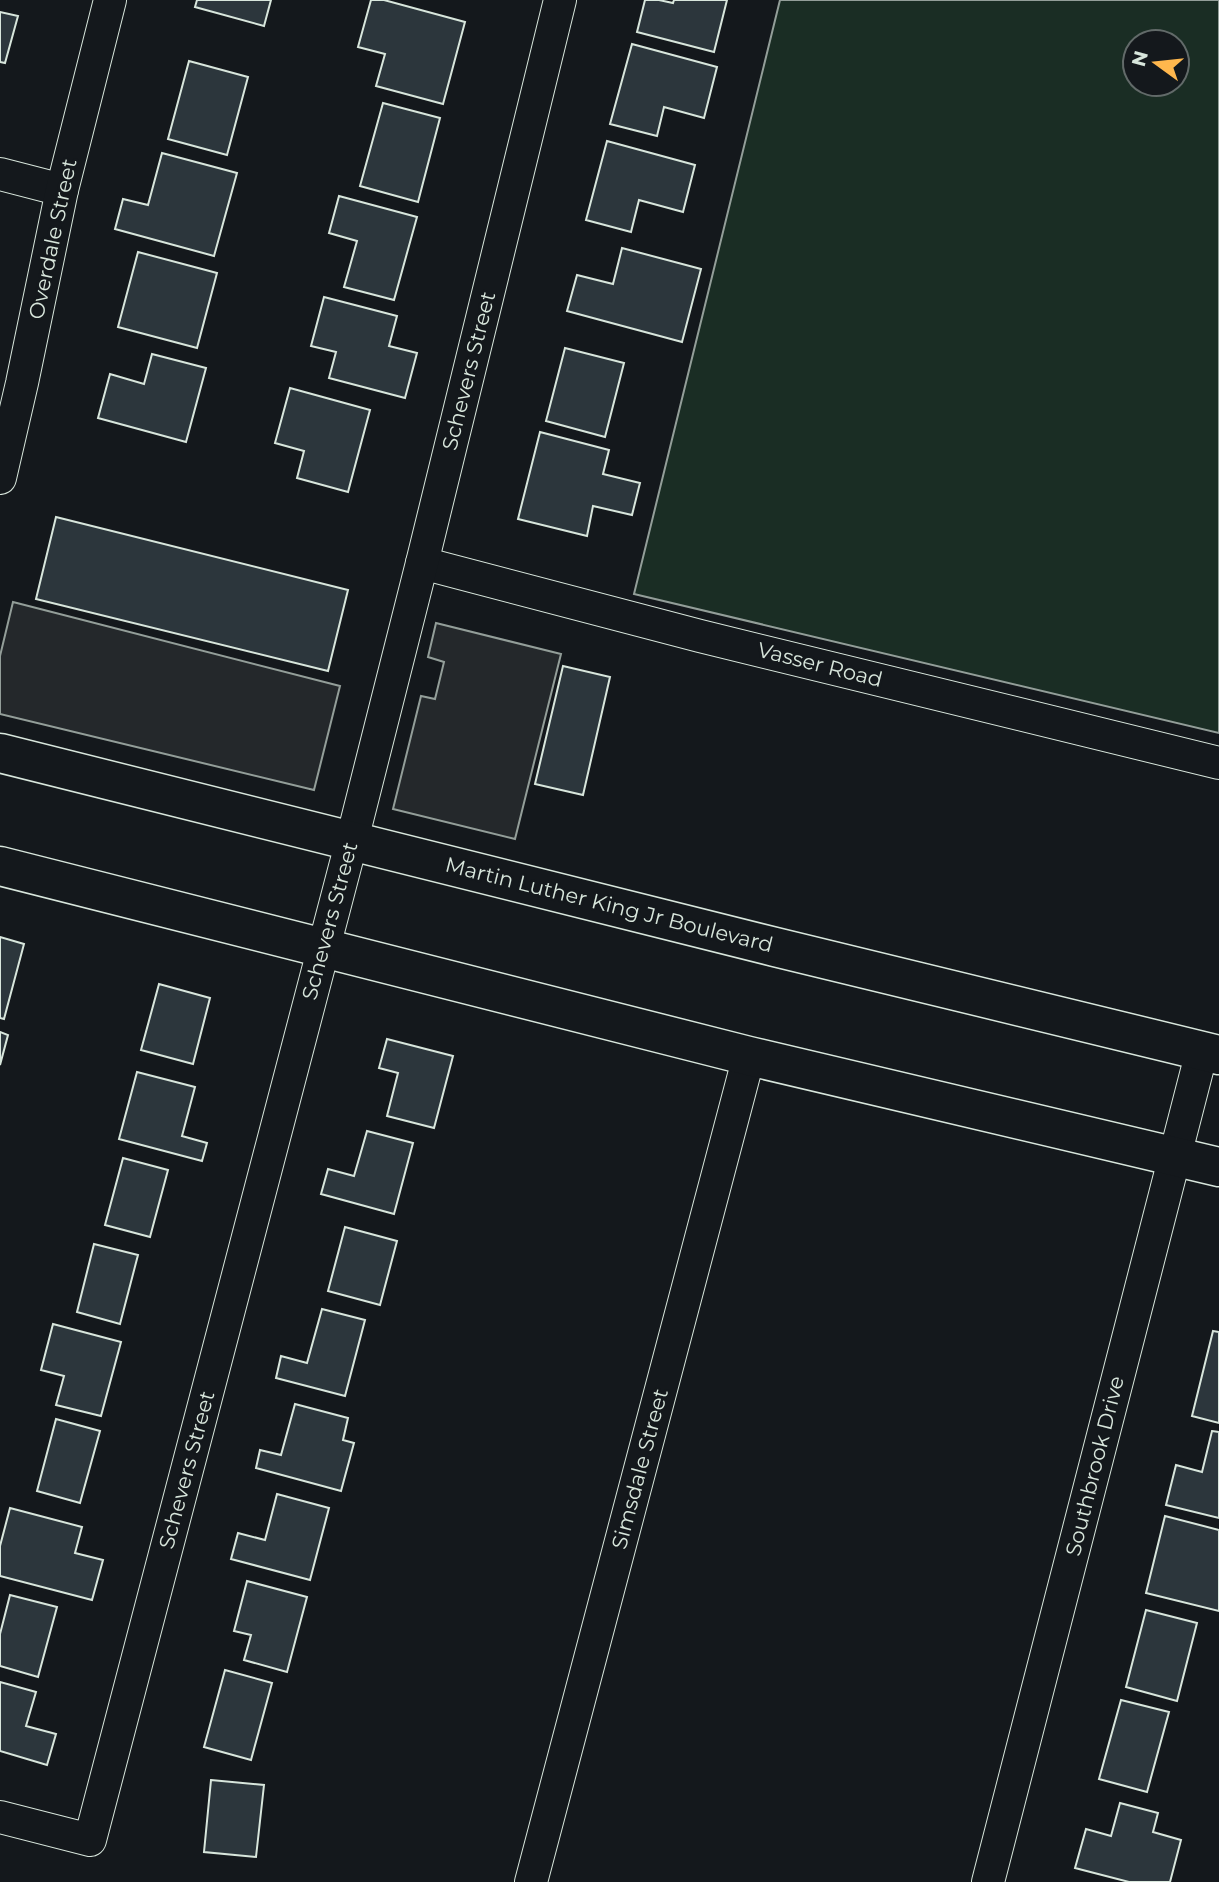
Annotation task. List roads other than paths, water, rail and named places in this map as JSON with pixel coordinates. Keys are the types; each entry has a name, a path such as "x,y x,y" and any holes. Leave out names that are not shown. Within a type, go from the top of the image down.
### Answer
{"main road":[{"name":"Martin Luther King Jr Boulevard","path":"0,753 1210,1053"},
{"path":"0,866 749,1056 1219,1167"}],"street":[{"name":"Overdale Street","path":"0,478 62,190 110,0"},
{"name":"Schevers Street","path":"0,1816 90,1840 352,840 560,0"},
{"path":"0,174 62,190"},
{"name":"Vasser Road","path":"422,564 700,636 1219,763"},
{"name":"Southbrook Drive","path":"989,1882 1175,1156 1210,1053"},
{"name":"Simsdale Street","path":"531,1882 749,1056"}]}
